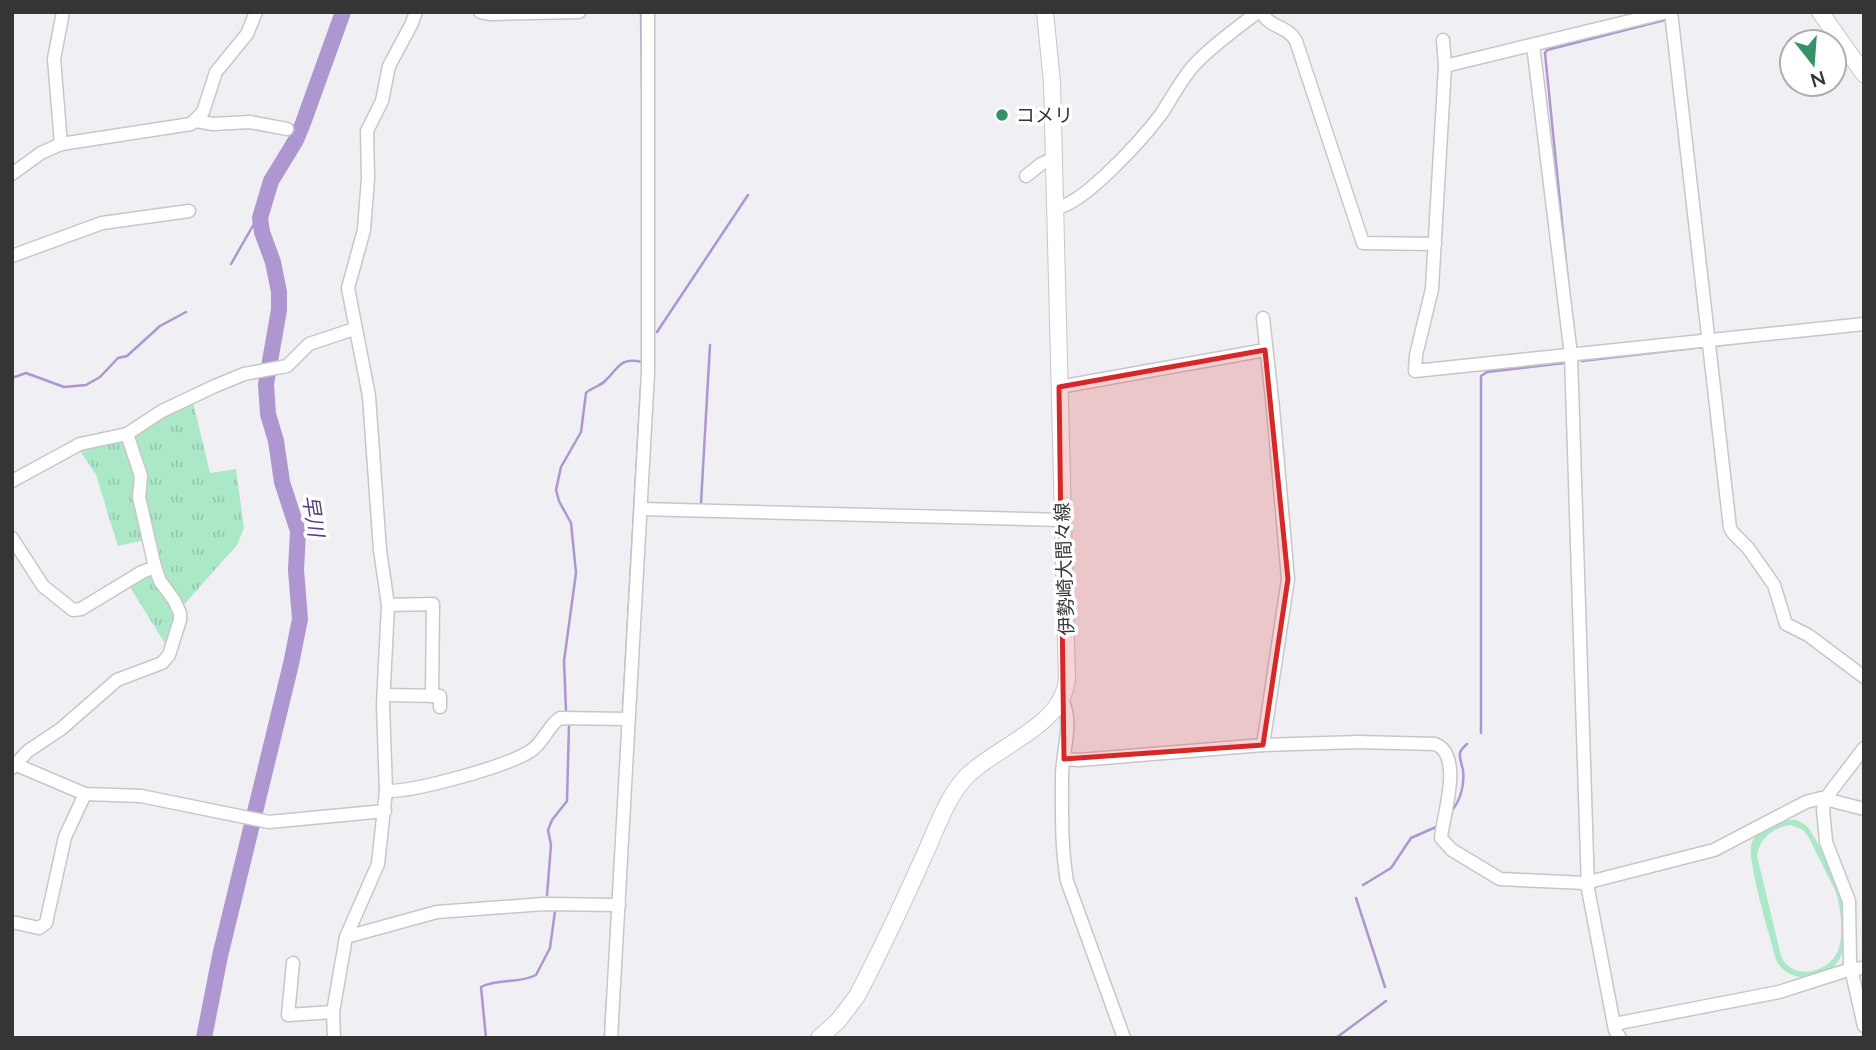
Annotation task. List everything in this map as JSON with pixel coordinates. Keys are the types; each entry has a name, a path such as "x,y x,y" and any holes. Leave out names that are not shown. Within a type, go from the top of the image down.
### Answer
{"main road":[{"name":"伊勢崎大間々線","path":"1045,12 1052,74 1068,679 1062,700"},
{"path":"1820,12 1864,74"},
{"path":"819,1038 838,1021 857,996 961,783 976,769 1046,719 1062,700"}],"street":[{"path":"61,145 54,59 63,12"},
{"path":"12,174 41,153 61,145 184,126 196,121 203,113 216,72 247,34 256,12"},
{"path":"334,1038 333,1012 346,937 378,864 386,791 384,695 388,606 380,550 369,396 348,288 364,230 368,178 367,131 382,100 389,66 416,12"},
{"path":"480,12 579,12"},
{"path":"611,1038 648,373 648,12"},
{"path":"1055,208 1068,204 1104,176 1150,128 1195,64 1215,45 1260,12 1268,22 1288,31 1296,41 1363,243 1436,244"},
{"path":"1445,66 1669,12 1733,533 1748,548 1774,585 1786,624 1808,635 1864,677"},
{"path":"1443,40 1445,66 1433,289 1416,355 1415,371 1864,324"},
{"path":"1533,45 1571,355 1588,883 1616,1034 1779,992 1857,968"},
{"path":"196,121 213,124 256,122 287,129"},
{"path":"1026,176 1041,164 1053,159"},
{"path":"12,256 102,223 189,211"},
{"path":"1263,318 1288,579 1263,745"},
{"path":"12,481 80,444 127,434 147,419 222,383 283,367 293,361 309,344 354,329"},
{"path":"1059,387 1265,350"},
{"path":"127,434 141,476 139,497 155,567 160,581 174,600 180,620 166,659 117,680 61,729 28,751 13,765 85,794 141,796 273,822 385,811"},
{"path":"641,509 1062,520"},
{"path":"12,538 43,586 77,611 155,567"},
{"path":"384,695 436,701 433,604 388,606"},
{"path":"1062,700 1067,720 1062,794 1067,881 1124,1038"},
{"path":"386,791 423,787 514,759 544,740 560,718 628,719"},
{"path":"1064,758 1079,760 1263,745 1420,742 1441,747 1448,758 1450,779 1441,838 1452,850 1500,879 1588,883 1714,850 1818,798 1864,809"},
{"path":"1864,748 1825,799 1824,809 1826,842 1850,906 1864,1026"},
{"path":"12,922 39,928 46,923 65,837 85,794"},
{"path":"346,937 437,912 544,904 619,905"},
{"path":"293,962 288,1015 333,1012"}],"highlighted area":[{"path":"1265,350 1288,579 1263,745 1064,759 1059,387"}],"green space":[{"path":"193,402 210,473 236,469 244,528 237,545 181,608 162,578 132,435 146,425"},
{"path":"124,438 138,475 145,540 118,546 96,475 79,449"},
{"path":"151,574 176,614 166,645 128,584"},
{"path":"1797,820 1807,826 1842,890 1845,902 1843,951 1831,969 1812,977 1791,974 1776,960 1752,864 1754,838 1768,827","holes":["1791,825 1803,830 1835,890 1841,920 1838,951 1826,965 1810,972 1793,969 1781,956 1757,856 1764,839 1773,831"]}],"waterway":[{"name":"早川","path":"204,1038 220,956 300,619 296,570 298,531 282,482 276,441 268,414 266,384 279,310 279,292 260,218 271,181 303,123 343,12"},
{"path":"641,12 642,88"},
{"path":"1569,292 1545,53 1547,50 1665,20"},
{"path":"657,332 748,195"},
{"path":"231,264 260,218"},
{"path":"12,378 26,373 64,387 86,385 100,377 118,358 127,356 160,326 186,312"},
{"path":"1715,346 1727,344"},
{"path":"701,503 710,345"},
{"path":"1582,361 1702,347"},
{"path":"566,711 564,661 576,573 571,523 556,490 561,467 581,432 586,393 603,383 624,362 642,362"},
{"path":"1481,733 1481,376 1487,372 1564,363"},
{"path":"623,712 641,387"},
{"path":"547,895 551,845 548,830 552,820 567,801 569,724"},
{"path":"1450,813 1461,793 1463,770 1460,753 1467,744"},
{"path":"1363,885 1391,868 1411,838 1436,827"},
{"path":"1356,898 1385,987"},
{"path":"486,1038 481,987 536,975 550,948 555,911"},
{"path":"605,1036 607,1001"},
{"path":"1336,1038 1386,1001"}],"place":[{"name":"コメリ","path":"1002,115"}]}
